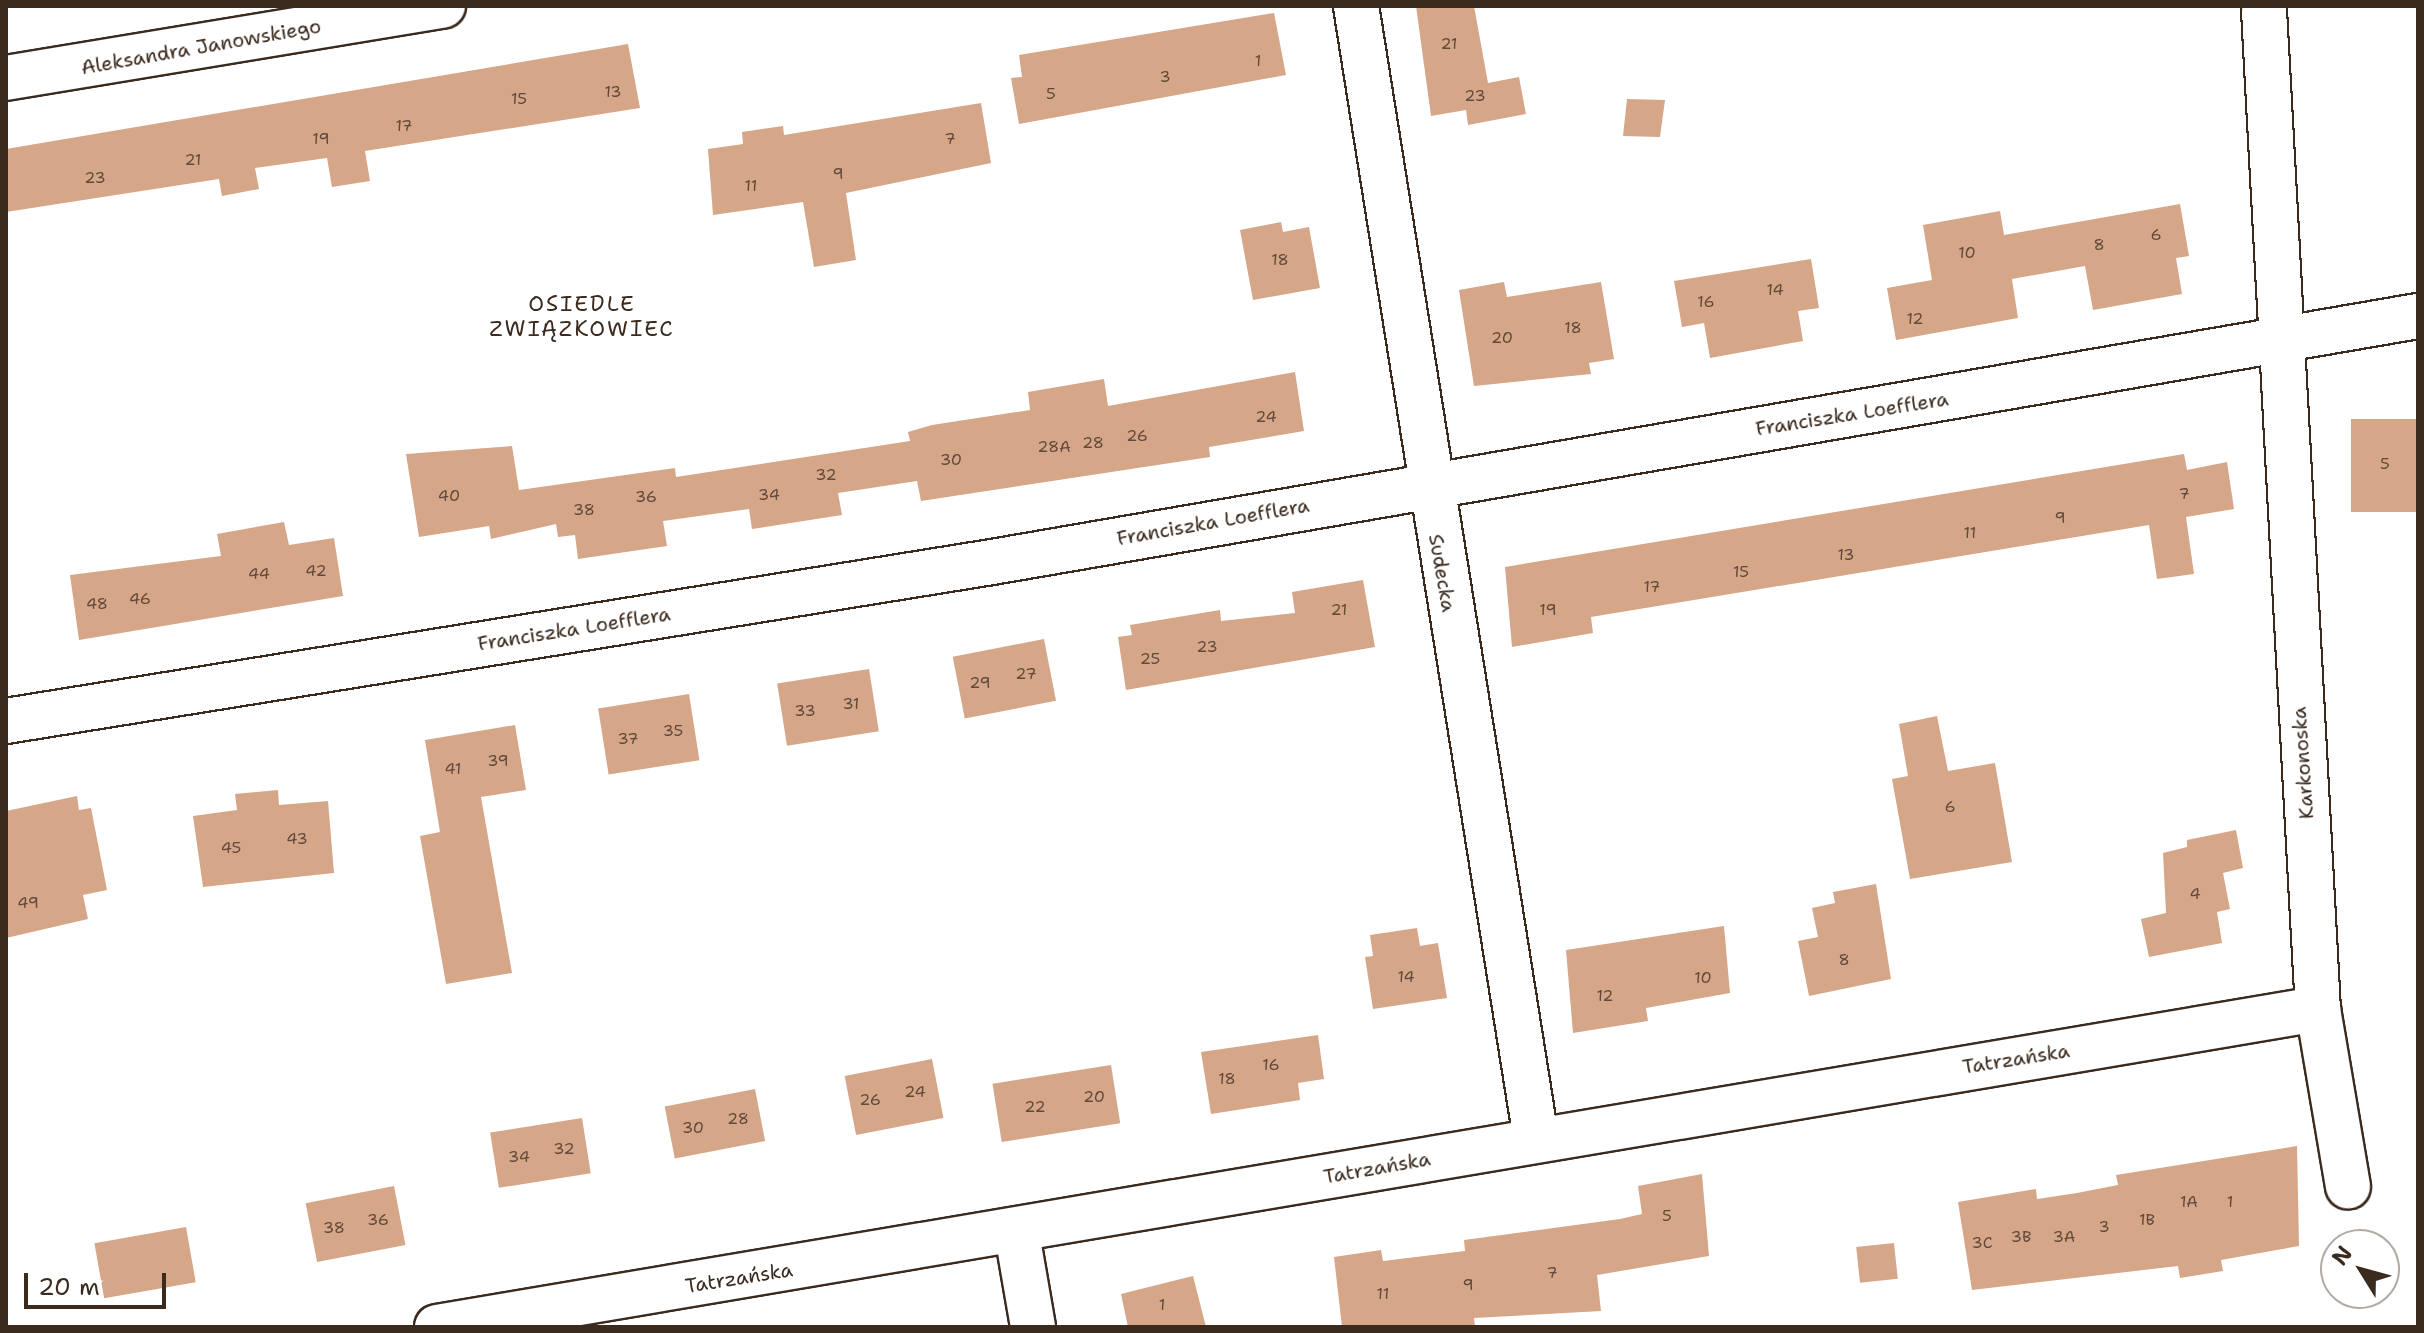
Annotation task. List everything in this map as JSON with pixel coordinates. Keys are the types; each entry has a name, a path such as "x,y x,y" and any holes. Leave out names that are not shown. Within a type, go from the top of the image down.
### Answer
{"street":[{"name":"Aleksandra Janowskiego","path":"6,78 443,6"},
{"name":"Sudecka","path":"1356,6 1427,484 1536,1139"},
{"name":"Karkonoska","path":"2264,10 2276,338 2318,1009 2348,1186"},
{"name":"Franciszka Loefflera","path":"6,721 2418,316"},
{"name":"Tatrzańska","path":"437,1327 1017,1234 1536,1139 2318,1009"},
{"path":"1017,1234 1033,1327"}],"building":[{"path":"1416,6 1474,6 1488,83 1519,77 1526,114 1468,125 1466,110 1431,116"},
{"path":"1274,13 1286,75 1019,124 1011,78 1022,77 1019,55"},
{"path":"628,44 640,108 365,151 370,181 332,187 327,158 255,168 259,189 222,196 219,179 6,212 6,149"},
{"path":"1627,99 1665,100 1660,137 1623,136"},
{"path":"981,103 991,163 846,193 856,260 814,267 803,202 713,215 708,149 743,144 742,132 783,126 784,135"},
{"path":"2180,204 2189,256 2176,258 2182,294 2093,310 2085,266 2012,279 2018,318 1896,340 1887,288 1932,280 1923,225 2000,211 2004,235"},
{"path":"1281,222 1283,232 1309,227 1320,288 1253,300 1240,230"},
{"path":"1811,259 1819,308 1798,311 1803,341 1710,358 1704,323 1682,327 1674,281"},
{"path":"1504,282 1507,297 1601,282 1614,359 1589,363 1591,374 1474,386 1459,290"},
{"path":"1295,372 1304,431 1209,447 1210,457 921,501 917,481 838,493 842,515 752,529 749,509 663,521 667,546 578,559 575,535 558,537 556,524 491,539 489,526 419,537 406,454 512,446 519,490 675,468 676,477 910,441 908,432 932,425 1030,410 1028,392 1104,379 1108,406"},
{"path":"2351,419 2418,419 2418,512 2351,512"},
{"path":"2184,454 2187,470 2227,462 2234,509 2186,517 2194,574 2157,579 2149,525 1591,617 1593,633 1512,647 1505,567"},
{"path":"284,522 289,545 334,538 343,596 79,640 70,575 221,556 217,534"},
{"path":"1363,580 1375,647 1126,690 1118,637 1132,635 1130,625 1220,610 1221,621 1295,613 1292,592"},
{"path":"1044,639 1056,701 965,719 953,657"},
{"path":"869,669 879,731 787,746 777,684"},
{"path":"689,694 699,760 609,775 598,708"},
{"path":"1937,716 1948,771 1995,763 2012,862 1910,879 1892,779 1908,776 1899,724"},
{"path":"515,725 526,790 481,797 512,973 446,984 420,836 440,832 425,740"},
{"path":"278,790 279,805 328,801 334,873 203,887 193,816 237,810 235,794"},
{"path":"77,796 79,810 91,808 107,890 83,895 88,919 6,938 6,811"},
{"path":"2236,830 2243,868 2223,873 2230,909 2217,912 2222,943 2149,957 2141,919 2166,913 2163,853 2187,847 2187,840"},
{"path":"1876,884 1891,979 1809,996 1798,941 1818,937 1812,908 1835,903 1833,892"},
{"path":"1724,926 1730,993 1646,1008 1648,1021 1573,1033 1566,950"},
{"path":"1417,928 1420,946 1438,943 1447,998 1373,1009 1365,957 1373,956 1370,935"},
{"path":"1318,1035 1324,1079 1298,1083 1300,1100 1211,1114 1201,1052"},
{"path":"932,1059 943,1118 856,1135 845,1076"},
{"path":"1111,1065 1120,1123 1002,1142 992,1084"},
{"path":"755,1089 765,1141 675,1159 665,1107"},
{"path":"582,1118 591,1173 499,1188 490,1133"},
{"path":"2297,1146 2299,1246 2221,1260 2223,1271 2180,1278 2178,1266 1972,1290 1958,1202 2036,1189 2037,1199 2077,1193 2118,1185 2116,1175"},
{"path":"1702,1174 1709,1256 1597,1275 1601,1311 1474,1318 1475,1327 1342,1327 1334,1257 1381,1250 1383,1261 1465,1251 1464,1240 1620,1219 1642,1214 1638,1186"},
{"path":"394,1186 405,1245 317,1262 306,1203"},
{"path":"186,1227 196,1282 104,1298 94,1243"},
{"path":"1894,1243 1898,1279 1860,1283 1856,1247"},
{"path":"1193,1276 1206,1327 1128,1327 1121,1294"}],"district":[{"name":"OSIEDLE ZWIĄZKOWIEC","path":"582,316"}]}
